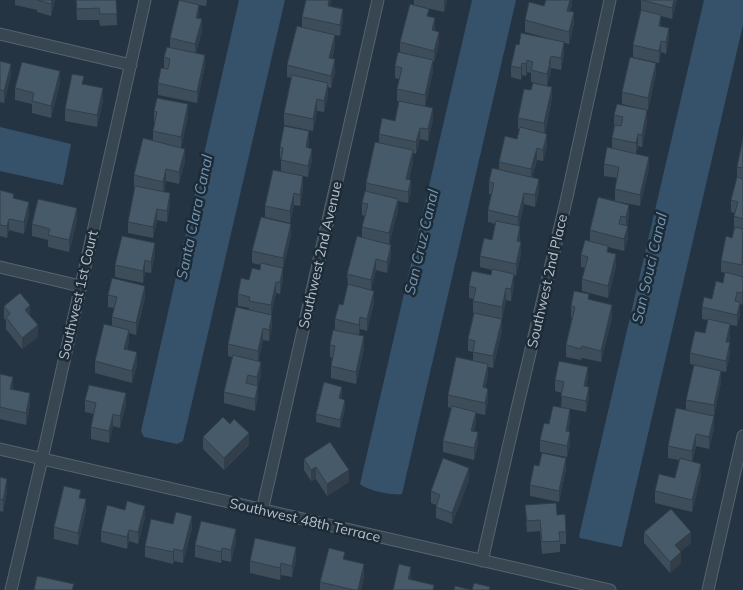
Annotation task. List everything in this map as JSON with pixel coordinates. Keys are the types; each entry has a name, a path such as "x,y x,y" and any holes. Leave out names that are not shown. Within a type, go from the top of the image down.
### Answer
{"street":[{"name":"Southwest 1st Court","path":"11,590 146,0"},
{"name":"Southwest 2nd Avenue","path":"262,511 378,0"},
{"name":"Southwest 2nd Place","path":"482,561 567,197 610,0"},
{"path":"0,34 131,65"},
{"path":"0,267 80,286"},
{"path":"708,590 743,436"},
{"name":"Southwest 48th Terrace","path":"0,450 610,590"}],"water":[{"name":"Santa Clara Canal","path":"239,0 285,0 183,441 177,444 144,437 141,431"},
{"name":"San Cruz Canal","path":"472,0 516,0 402,494 386,493 360,484"},
{"name":"San Souci Canal","path":"704,0 743,0 743,25 621,547 580,538 579,536"},
{"path":"0,127 71,144 63,185 0,171"}],"building":[{"path":"37,0 52,0 51,4"},
{"path":"76,0 116,0 117,14 100,14 99,8 77,9"},
{"path":"179,0 199,5 196,18 202,19 195,44 170,38"},
{"path":"306,0 329,0 328,6 343,9 340,25 302,17"},
{"path":"546,0 570,0 567,11 574,12 569,32 525,20 529,2 544,6"},
{"path":"642,0 674,0 672,8"},
{"path":"410,4 429,9 427,16 435,18 432,30 439,32 434,51 400,42"},
{"path":"641,10 661,15 659,26 669,28 666,42 661,41 659,51 633,45"},
{"path":"297,26 335,35 329,58 335,59 331,76 287,65"},
{"path":"521,33 564,42 561,58 551,56 547,74 531,70 533,62 527,60 526,64 522,63 521,68 511,66 516,44 519,45"},
{"path":"167,47 205,55 197,92 158,83 161,68 168,69 170,59 164,57"},
{"path":"398,52 433,60 425,95 397,89 402,68 395,66"},
{"path":"630,57 656,63 648,98 622,92"},
{"path":"0,61 11,64 4,91 0,90"},
{"path":"22,62 60,71 51,106 32,101 34,93 15,88"},
{"path":"72,74 84,76 82,84 103,88 97,115 65,109"},
{"path":"292,75 328,83 324,101 317,99 313,119 284,113"},
{"path":"533,83 552,87 544,123 518,118 524,89 531,90"},
{"path":"157,98 188,104 181,137 153,131 157,112 154,111"},
{"path":"399,101 433,108 428,129 420,128 416,142 379,134 382,118 395,121"},
{"path":"617,104 647,110 642,135 638,134 636,143 612,138 615,125 621,126 623,117 614,115"},
{"path":"284,126 309,131 306,147 312,149 308,166 281,160 283,148 280,147"},
{"path":"520,127 547,134 543,150 537,148 531,169 499,162 505,136 517,139"},
{"path":"143,138 185,149 179,172 166,169 163,182 134,175"},
{"path":"743,138 743,168 737,167"},
{"path":"375,142 413,150 406,179 411,180 408,192 366,183"},
{"path":"607,147 649,157 640,195 615,189 619,167 604,164"},
{"path":"492,168 539,179 535,195 524,193 518,217 488,210 494,183 489,182"},
{"path":"273,170 303,176 300,195 294,193 290,211 265,206"},
{"path":"737,177 743,179 743,219 734,216 738,202 731,200"},
{"path":"135,186 170,193 167,211 157,209 153,227 128,222"},
{"path":"0,190 14,194 13,198 29,202 24,222 9,219 7,226 0,225"},
{"path":"365,191 398,199 389,233 362,227 368,204 362,203"},
{"path":"598,197 629,205 626,217 621,216 619,224 628,226 624,239 590,230"},
{"path":"38,199 77,208 69,240 48,235 50,229 32,224"},
{"path":"261,217 291,224 283,258 252,251"},
{"path":"496,221 520,226 517,241 521,242 516,264 480,256 484,238 492,240"},
{"path":"735,227 743,229 742,265 721,261 726,236 732,238"},
{"path":"122,236 155,243 151,262 145,260 143,271 115,265"},
{"path":"357,236 391,245 387,262 376,259 371,280 347,274"},
{"path":"585,240 608,246 607,252 616,254 608,286 582,279 588,257 581,255"},
{"path":"261,263 283,268 280,282 276,282 271,305 249,301 250,297 238,294 241,278 249,280 252,268 260,270"},
{"path":"492,269 514,274 511,289 506,288 502,307 473,301 476,288 469,286 472,271 491,275"},
{"path":"725,272 743,277 742,293 737,292 735,301 740,302 737,315 702,307 704,297 712,299 716,281 723,283"},
{"path":"112,278 145,286 136,323 112,317 117,297 108,295"},
{"path":"348,284 374,291 367,319 360,317 359,325 335,319 339,304 343,305"},
{"path":"574,291 589,294 588,299 612,305 601,351 582,346 581,349 566,345 575,307 571,306"},
{"path":"20,293 30,305 25,310 38,325 22,338 6,317 10,314 4,306"},
{"path":"236,307 272,315 269,330 263,328 258,351 228,344"},
{"path":"474,313 502,319 493,356 473,352 475,341 468,339"},
{"path":"708,319 730,324 726,342 730,342 726,361 690,353 695,331 705,333"},
{"path":"104,324 129,330 124,349 137,352 132,371 95,361"},
{"path":"333,330 364,336 356,372 331,366 335,346 330,345"},
{"path":"233,355 261,362 257,377 248,375 246,383 258,386 255,399 224,392"},
{"path":"456,357 488,364 483,387 488,389 485,403 448,395"},
{"path":"559,361 588,367 584,386 589,387 586,401 561,396 564,382 555,380"},
{"path":"694,365 721,371 714,405 686,400"},
{"path":"0,374 13,377 10,389 30,393 26,413 0,407"},
{"path":"324,382 342,387 339,398 345,400 340,420 316,414"},
{"path":"89,385 126,393 120,416 113,414 109,431 91,427 96,403 85,400"},
{"path":"452,406 476,412 471,431 478,432 474,448 443,441"},
{"path":"553,406 570,409 566,431 570,432 567,446 540,440 544,423 549,424"},
{"path":"676,408 714,416 709,437 696,434 692,451 668,446"},
{"path":"223,417 230,424 234,419 249,433 224,458 203,437"},
{"path":"330,442 349,470 327,484 316,467 311,470 304,459"},
{"path":"542,453 566,458 559,491 530,485 534,465 539,466"},
{"path":"443,458 469,468 452,513 436,507 440,495 431,491"},
{"path":"680,458 701,464 692,500 655,491 659,474 675,478"},
{"path":"0,477 7,479 3,500 0,499"},
{"path":"64,486 81,490 79,498 86,499 78,533 54,527"},
{"path":"127,501 145,506 138,532 129,530 127,537 101,531 107,505 125,510"},
{"path":"556,503 557,515 565,514 566,532 559,532 560,541 542,542 540,520 527,521 525,505"},
{"path":"671,509 691,532 675,545 681,552 670,562 644,532"},
{"path":"176,512 192,516 183,551 174,549 173,552 145,546 151,519 173,524"},
{"path":"201,521 236,529 231,550 222,548 221,552 195,545"},
{"path":"255,538 296,547 292,566 281,563 280,568 250,561"},
{"path":"329,548 345,552 343,559 364,564 358,590 320,582"},
{"path":"399,564 411,567 408,579 434,585 433,590 393,590"},
{"path":"37,576 74,584 72,590 34,590"},
{"path":"474,583 490,587 489,590 472,590"},
{"path":"455,586 472,590 454,590"}]}
